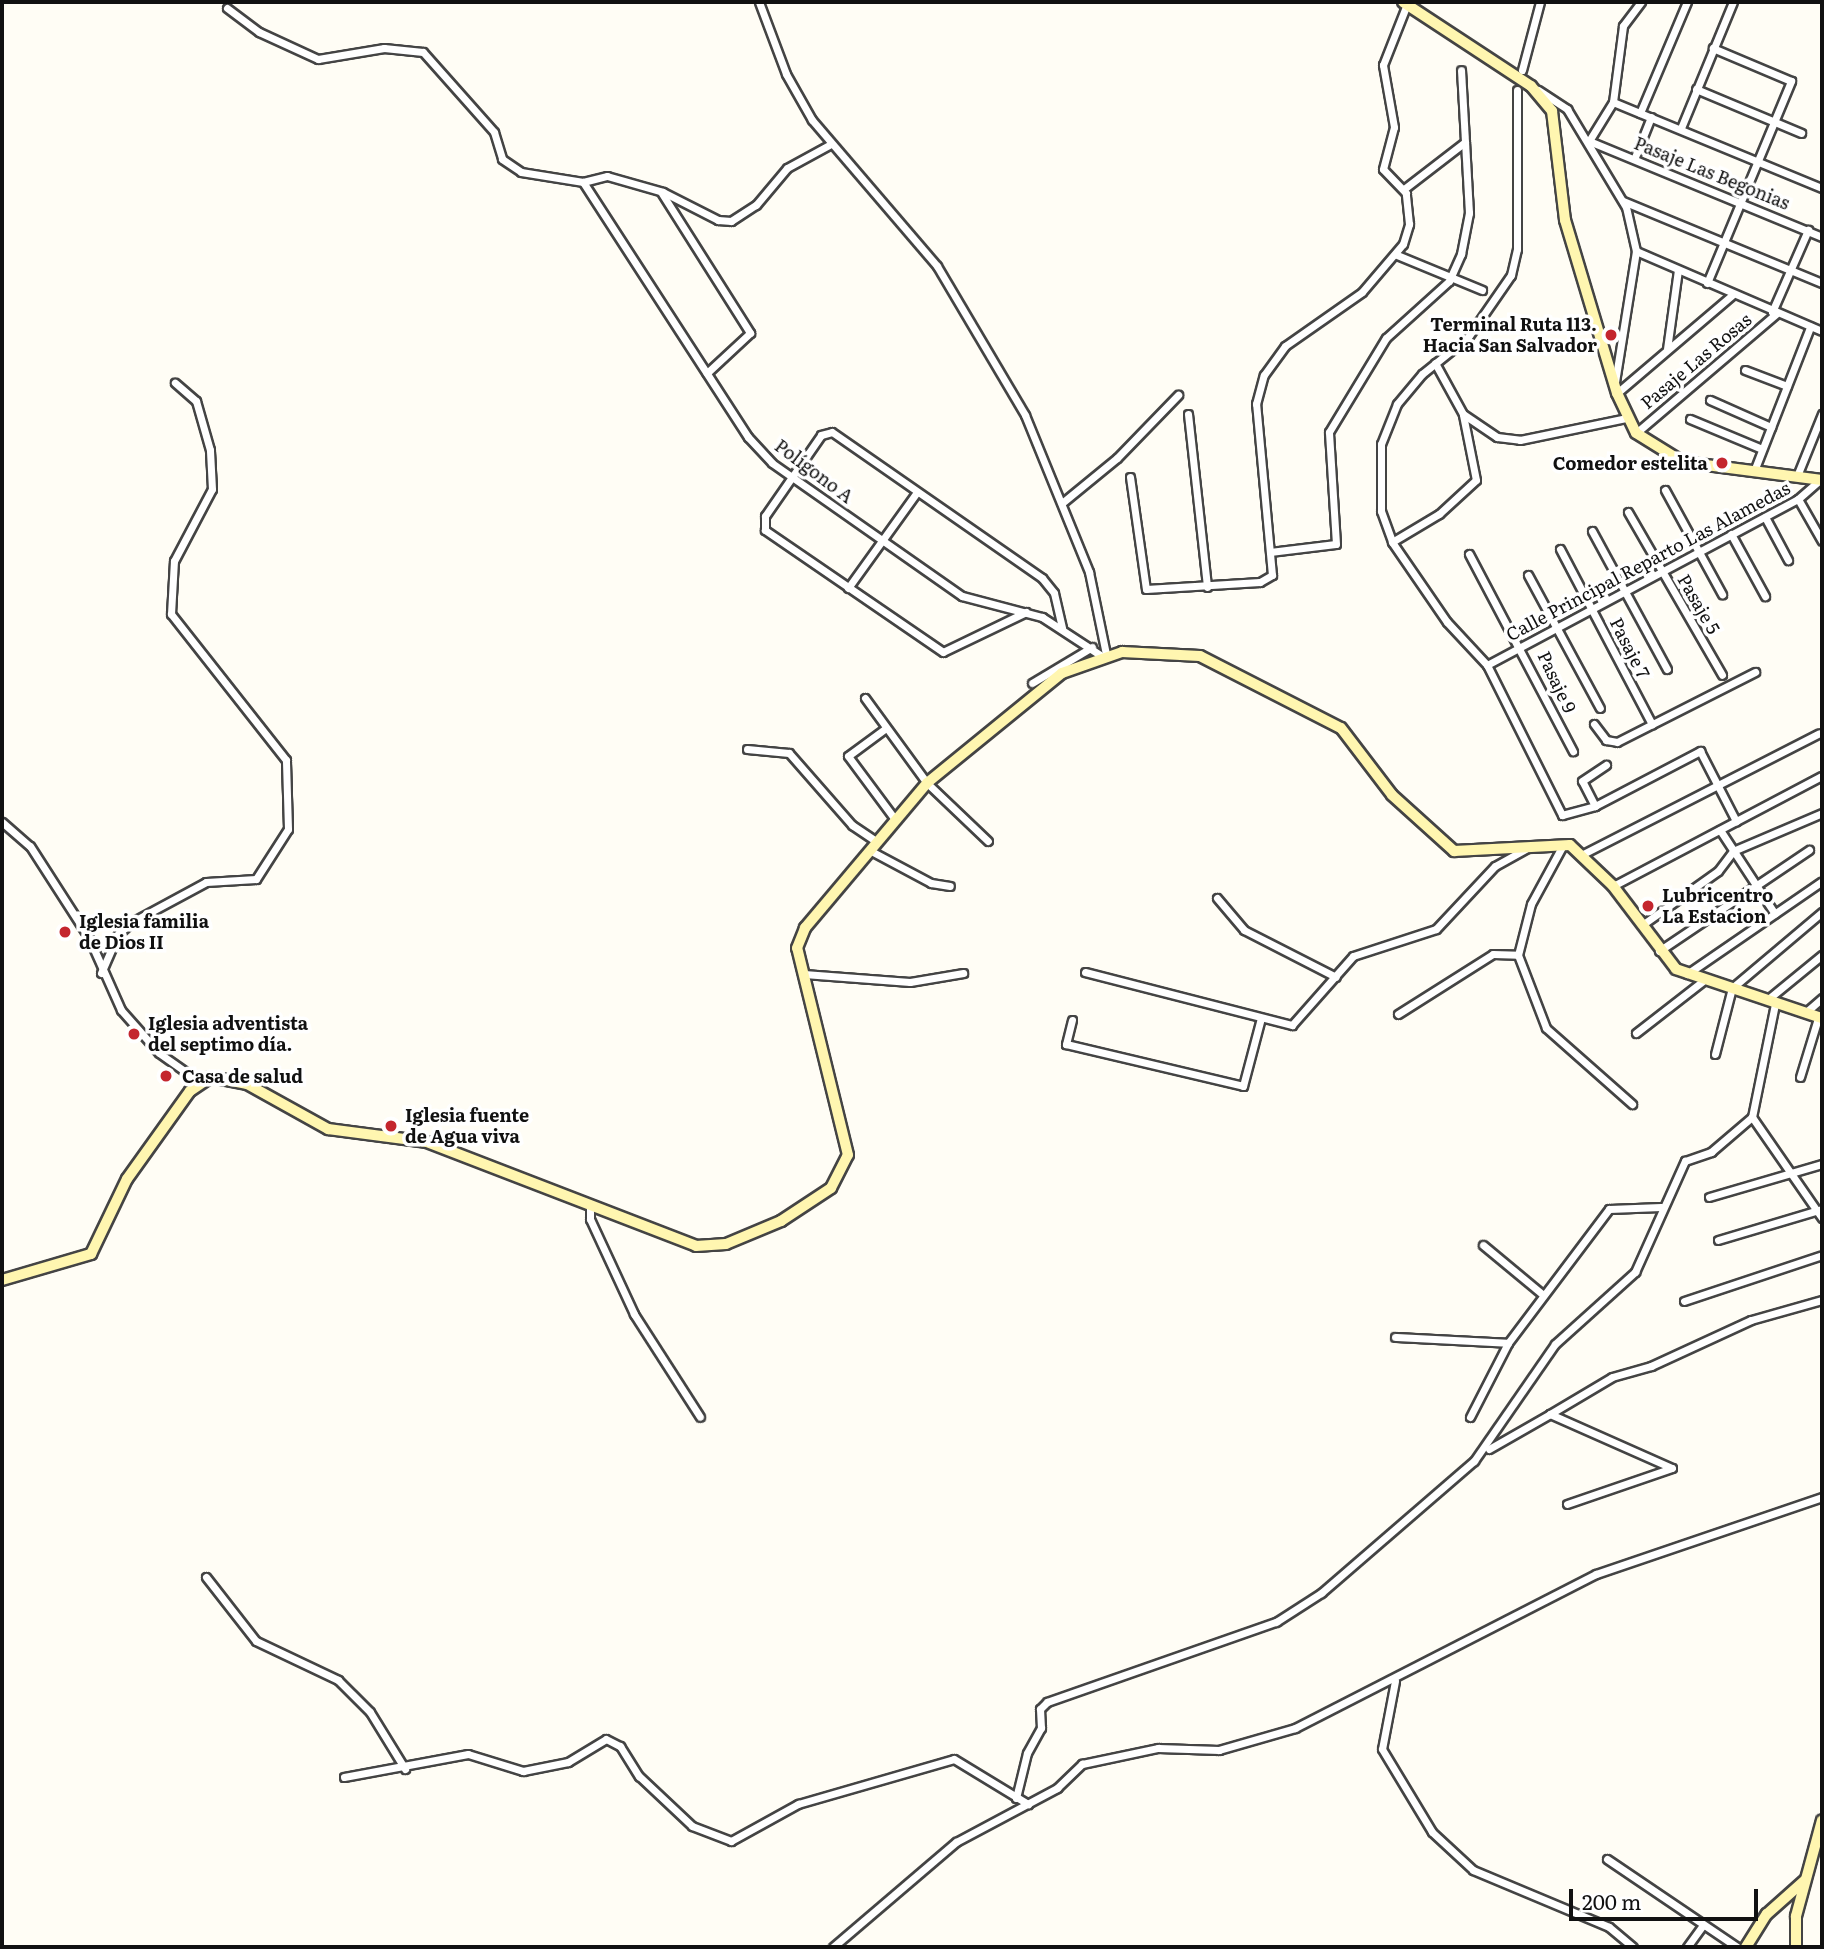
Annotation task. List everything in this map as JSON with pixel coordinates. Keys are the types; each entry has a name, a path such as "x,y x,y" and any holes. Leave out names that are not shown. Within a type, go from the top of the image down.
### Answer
{"street":[{"path":"759,2 786,74 829,145 937,266 1025,415 1089,572 1099,652"},
{"path":"1522,69 1540,2"},
{"path":"1589,141 1613,102 1623,26 1641,2"},
{"path":"1640,113 1687,2"},
{"path":"1681,128 1733,2"},
{"path":"1130,477 1146,589 1267,581 1270,551 1257,434 1264,375 1292,338 1363,292 1397,255 1409,224 1404,189 1383,169 1395,127 1383,65 1405,3 1567,109 1589,141 1623,201 1636,251 1616,388"},
{"path":"227,9 259,32 318,58 384,48 423,52 494,132 502,159 521,172 583,182 607,176 659,190 732,220 756,205 787,168 829,145"},
{"path":"1707,283 1791,81 1713,48"},
{"path":"1270,551 1336,544 1329,432 1386,338 1452,275 1469,213 1461,70"},
{"path":"1531,86 1555,119 1565,220 1616,388 1626,418 1636,433 1683,462 1821,480"},
{"path":"1696,89 1801,133"},
{"path":"1517,90 1517,249 1511,275 1468,337 1435,363 1396,404 1381,444 1381,511 1392,542 1447,622 1487,665 1562,815 1595,806 1696,751 1704,752 1737,821"},
{"path":"1613,102 1760,160 1822,188"},
{"path":"1635,157 1651,117"},
{"name":"Pasaje Las Begonias","path":"1589,141 1743,200 1822,237"},
{"path":"1404,189 1465,142"},
{"name":"Polígono A","path":"583,182 748,437 793,478 962,596 1026,612 1062,628 1099,652"},
{"path":"659,190 750,333 707,373"},
{"path":"1623,201 1726,239 1822,283"},
{"path":"1774,313 1808,230"},
{"path":"1636,251 1732,295 1822,331"},
{"path":"1397,255 1452,275 1482,290"},
{"path":"1667,349 1678,270"},
{"path":"1616,388 1732,295"},
{"name":"Pasaje Las Rosas","path":"1636,433 1774,313"},
{"path":"1754,471 1810,327"},
{"path":"1392,542 1439,514 1476,480 1463,414 1435,363"},
{"path":"1745,370 1787,386"},
{"path":"102,973 118,934 132,922 206,882 257,879 288,829 286,760 171,614 174,561 212,489 210,450 196,401 175,383"},
{"path":"1062,503 1117,458 1178,395"},
{"path":"1710,401 1771,427"},
{"path":"1188,414 1207,587"},
{"path":"1463,414 1497,437 1520,440 1626,418"},
{"path":"1797,476 1822,414"},
{"path":"1690,419 1762,449"},
{"path":"1026,612 943,652 765,530 765,516 821,435 832,432 1042,578 1054,593 1062,628"},
{"name":"Calle Principal Reparto Las Alamedas","path":"1487,665 1798,499 1821,480"},
{"path":"1665,490 1722,594"},
{"path":"848,588 880,539 918,492"},
{"path":"1798,499 1822,541"},
{"name":"Pasaje 5","path":"1629,512 1722,676"},
{"path":"1765,517 1788,560"},
{"path":"1592,531 1667,669"},
{"path":"1731,534 1765,596"},
{"name":"Pasaje 7","path":"1560,549 1652,724"},
{"name":"Pasaje 9","path":"1469,554 1522,645 1573,751"},
{"path":"1528,575 1601,708"},
{"path":"2,822 30,846 89,938 102,973 121,1010 159,1053 200,1082 237,1080 328,1129 426,1142 590,1206 713,1247 765,1229 831,1188 848,1155 804,974 800,936 874,847 894,818 926,783 1062,673 1099,652"},
{"path":"1032,683 1099,652 1191,653 1229,668 1341,728 1392,795 1446,847 1471,853 1563,845 1583,854 1613,886 1659,952 1687,974 1820,1018 1800,1077"},
{"path":"1594,724 1605,740 1617,742 1755,672"},
{"path":"865,698 926,783 988,841"},
{"path":"886,729 848,756 894,818"},
{"path":"1583,854 1819,733"},
{"path":"747,749 789,753 874,847 931,883 950,886"},
{"path":"1595,806 1582,781 1606,765"},
{"path":"1613,886 1822,776"},
{"path":"1642,925 1718,871 1732,851 1822,813"},
{"path":"1720,830 1775,914"},
{"path":"1563,845 1531,904 1518,955 1546,1028 1632,1104"},
{"path":"1085,972 1261,1018 1298,1022 1363,949 1436,929 1495,866 1527,849"},
{"path":"1659,952 1809,850"},
{"path":"1687,974 1821,882"},
{"path":"1217,898 1244,930 1336,978"},
{"path":"1715,1054 1732,988 1822,912"},
{"path":"1398,1014 1483,959 1518,955"},
{"path":"1485,1450 1555,1344 1635,1272 1661,1207 1685,1161 1711,1152 1752,1117 1771,1002 1822,955"},
{"path":"804,974 910,982 963,973"},
{"path":"1636,1033 1704,980"},
{"path":"1804,1013 1822,998"},
{"path":"1072,1020 1066,1044 1243,1086 1261,1018"},
{"path":"2,1280 91,1254 127,1179 200,1082"},
{"path":"1752,1117 1822,1218"},
{"path":"1709,1197 1822,1164"},
{"path":"590,1206 598,1238 634,1314 700,1417"},
{"path":"1470,1417 1508,1343 1542,1294 1609,1209 1661,1207"},
{"path":"1718,1240 1819,1210"},
{"path":"1483,1245 1542,1294"},
{"path":"1684,1301 1822,1255"},
{"path":"1016,1798 1027,1753 1041,1728 1040,1709 1047,1702 1276,1622 1321,1592 1485,1450 1612,1377 1651,1366 1751,1320 1822,1300"},
{"path":"1395,1337 1508,1343"},
{"path":"1550,1414 1672,1468 1567,1504"},
{"path":"833,1947 956,1842 1057,1788 1082,1763 1107,1754 1219,1750 1295,1728 1395,1681 1596,1574 1822,1497"},
{"path":"206,1577 256,1641 338,1680 370,1712 405,1769"},
{"path":"1395,1681 1382,1749 1432,1832 1473,1870 1609,1927 1633,1947"},
{"path":"344,1777 405,1769 468,1754 523,1770 568,1762 606,1739 620,1746 639,1776 698,1831 731,1841 798,1804 954,1759 1028,1804"},
{"path":"1796,1947 1804,1881 1822,1820"},
{"path":"1607,1859 1702,1926 1737,1947"},
{"path":"1746,1947 1766,1914 1804,1881"},
{"path":"1687,1947 1702,1926"}],"place":[{"name":"Terminal Ruta 113. Hacia San Salvador","path":"1611,335"},
{"name":"Comedor estelita","path":"1722,463"},
{"name":"Lubricentro La Estacion","path":"1648,906"},
{"name":"Iglesia familia de Dios II","path":"65,932"},
{"name":"Iglesia adventista del septimo día.","path":"134,1034"},
{"name":"Casa de salud","path":"166,1076"},
{"name":"Iglesia fuente de Agua viva","path":"391,1126"}]}
